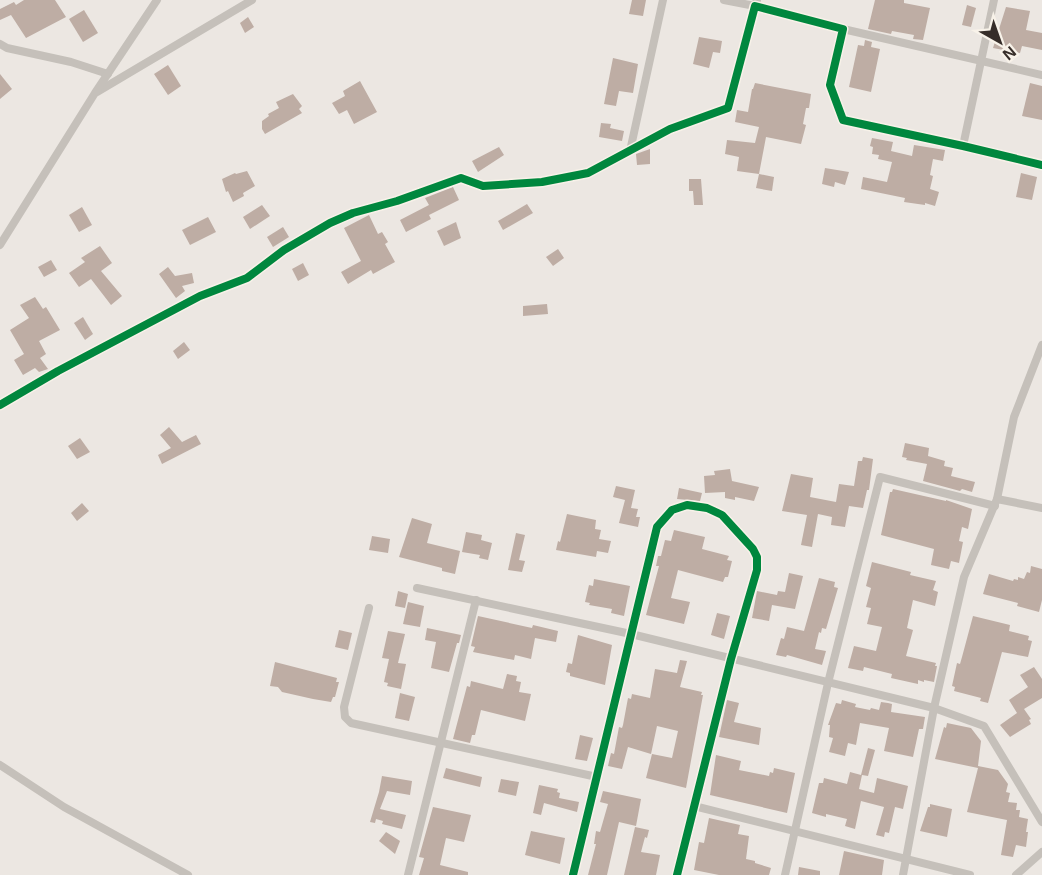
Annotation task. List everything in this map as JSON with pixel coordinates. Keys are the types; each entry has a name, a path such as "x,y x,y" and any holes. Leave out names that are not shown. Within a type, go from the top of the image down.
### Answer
{"street":[{"path":"0,245 95,93 157,0"},
{"path":"95,93 252,0"},
{"path":"630,151 663,0"},
{"path":"724,0 756,3 843,29 1042,75"},
{"path":"963,146 994,0"},
{"path":"0,405 58,371 200,296 246,278 308,234 353,213 397,201 461,178 483,186 542,182 576,176 670,129 728,108 756,3"},
{"path":"843,29 830,86 843,120 1042,165"},
{"path":"0,44 7,48 71,62 108,74"},
{"path":"903,875 934,708 964,577 996,502 1014,417 1042,345"},
{"path":"785,875 828,683 880,477 996,502 1042,508"},
{"path":"573,875 657,527 672,510 687,505 707,508 722,515 757,557 757,570 731,659 677,875"},
{"path":"417,588 631,634 934,708 984,726 1042,822"},
{"path":"408,875 476,600"},
{"path":"369,608 344,707 345,717 351,723 597,777"},
{"path":"0,765 64,807 188,875"},
{"path":"694,806 970,875"},
{"path":"1016,875 1042,852"}],"building":[{"path":"24,0 55,0 66,17 26,38 11,15 0,20 0,9 14,2 16,5"},
{"path":"632,0 646,0 643,16 629,14"},
{"path":"875,0 904,0 904,3 930,8 923,40 913,39 914,35 892,31 891,34 868,29"},
{"path":"967,5 976,8 971,27 962,25"},
{"path":"1006,7 1030,11 1026,30 1042,33 1042,50 1022,46 1020,53 993,48"},
{"path":"84,10 98,33 83,42 69,19"},
{"path":"248,17 254,27 245,33 240,23"},
{"path":"699,37 722,41 720,53 713,52 709,68 693,64"},
{"path":"865,40 872,42 871,47 880,49 871,92 849,87 858,45 864,46"},
{"path":"613,58 638,64 633,93 619,91 616,106 604,104"},
{"path":"168,65 181,86 168,95 154,74"},
{"path":"0,74 12,89 0,99"},
{"path":"360,81 377,112 354,124 347,110 339,114 332,103 345,96 343,91"},
{"path":"755,83 811,94 809,108 806,108 803,124 806,125 801,144 766,137 759,174 737,171 739,157 725,154 727,140 755,143 759,127 735,122 737,110 748,112"},
{"path":"1030,83 1042,86 1042,120 1022,116"},
{"path":"293,94 302,106 299,109 302,113 265,134 262,121 269,116 268,114 279,108 276,102"},
{"path":"601,123 611,124 610,128 624,131 622,141 599,137"},
{"path":"872,138 893,142 891,151 912,156 914,145 945,150 943,161 933,159 930,175 933,176 930,189 939,192 935,206 904,202 905,198 861,189 863,177 887,182 892,162 878,159 879,155 872,154 873,147 870,146"},
{"path":"499,147 504,155 478,172 472,161"},
{"path":"650,149 650,164 637,165 636,154"},
{"path":"825,168 849,172 845,185 835,182 834,187 822,184"},
{"path":"247,171 255,186 233,202 228,191 226,192 222,179"},
{"path":"1021,173 1037,177 1032,200 1016,197"},
{"path":"759,174 774,177 772,191 756,188"},
{"path":"689,179 701,179 703,205 694,205 693,191 689,191"},
{"path":"453,187 459,200 429,215 431,219 406,232 400,220 429,205 425,198"},
{"path":"527,204 533,213 503,230 498,221"},
{"path":"262,205 270,216 250,229 243,217"},
{"path":"82,207 92,225 79,232 69,215"},
{"path":"369,215 378,234 382,232 388,242 385,244 395,262 373,274 371,270 348,284 341,272 361,261 344,228"},
{"path":"208,217 216,232 190,245 182,230"},
{"path":"456,222 461,238 444,246 437,231"},
{"path":"283,227 289,237 273,247 267,237"},
{"path":"100,246 112,263 101,271 122,296 111,305 91,279 79,287 69,273 85,262 81,258"},
{"path":"558,249 564,258 553,266 546,257"},
{"path":"51,260 57,270 44,277 38,267"},
{"path":"303,263 309,275 298,281 292,269"},
{"path":"168,267 175,276 192,273 194,283 182,286 185,291 176,298 159,274"},
{"path":"35,297 43,309 46,307 60,330 39,341 46,354 40,358 48,369 39,372 35,368 23,375 14,360 24,354 10,330 29,318 20,305"},
{"path":"547,304 548,314 523,316 523,306"},
{"path":"83,317 93,334 85,340 74,323"},
{"path":"184,342 190,350 178,359 173,351"},
{"path":"169,427 182,442 196,435 201,444 162,464 158,455 171,448 160,435"},
{"path":"80,438 90,452 77,459 68,446"},
{"path":"905,443 929,448 928,456 945,461 944,466 953,468 951,476 975,482 972,492 923,481 927,464 906,460 907,458 902,457"},
{"path":"863,457 873,459 869,490 867,490 863,508 849,506 845,527 831,525 832,517 818,514 812,547 801,545 807,515 782,511 791,474 813,478 810,497 836,502 839,484 854,486 858,461 862,461"},
{"path":"730,469 732,481 759,487 754,501 735,497 735,500 725,498 725,492 705,493 704,476 715,475 714,471"},
{"path":"616,486 635,490 631,508 638,509 636,517 640,517 638,527 619,523 625,500 613,497"},
{"path":"679,488 702,493 700,501 677,499"},
{"path":"893,489 946,500 972,509 968,529 962,527 959,541 963,542 959,563 951,561 949,569 931,565 934,549 881,535 890,492"},
{"path":"82,503 89,511 77,521 71,513"},
{"path":"567,514 596,520 595,529 601,530 599,539 611,541 608,553 597,551 596,557 556,550"},
{"path":"412,518 432,524 427,543 460,551 455,574 442,571 442,568 399,557"},
{"path":"674,530 705,537 702,549 729,556 727,560 732,561 728,577 725,577 723,582 678,570 671,598 690,602 684,624 646,615 659,566 656,566 658,556 661,556 665,540 671,541"},
{"path":"466,532 482,535 481,540 492,543 488,560 479,558 480,555 462,552"},
{"path":"516,533 525,535 519,560 525,561 522,572 508,570"},
{"path":"372,536 390,539 388,553 369,550"},
{"path":"872,562 936,581 933,590 938,592 935,606 913,600 907,628 913,630 906,656 936,663 934,682 918,680 918,684 891,678 892,674 864,667 863,671 848,668 854,646 876,651 882,627 867,624 871,608 866,607 871,588 866,586"},
{"path":"1031,566 1042,569 1042,600 1039,612 1017,606 1018,603 983,594 989,574 1013,581 1018,580 1018,577 1024,579 1027,572 1030,573"},
{"path":"789,573 803,576 795,609 772,605 769,621 752,618 757,591 777,595 778,591 785,592"},
{"path":"819,578 835,582 834,587 838,588 826,629 822,628 821,633 819,632 815,649 826,651 822,665 787,655 786,657 776,655 787,627 804,631"},
{"path":"594,579 630,586 624,616 611,613 612,609 589,605 590,603 585,602 589,585 593,586"},
{"path":"398,591 408,594 405,608 395,606"},
{"path":"408,602 424,606 420,627 403,624"},
{"path":"717,613 730,616 724,639 711,635"},
{"path":"478,616 532,628 533,625 558,631 556,642 535,638 531,659 515,655 514,660 473,652 475,647 471,646"},
{"path":"973,616 1010,625 1009,631 1029,636 1028,640 1032,641 1028,657 1002,652 988,703 980,701 981,698 954,691 955,687 952,686 957,663 960,664"},
{"path":"427,628 461,635 449,672 431,668 436,642 425,640"},
{"path":"339,630 352,633 348,650 335,647"},
{"path":"388,631 405,634 398,663 406,664 401,689 387,686 388,683 384,682 389,659 382,658"},
{"path":"578,635 612,645 605,685 570,676 570,673 566,672 568,663 572,664"},
{"path":"680,660 687,661 680,687 702,692 701,695 703,695 686,788 646,778 652,754 672,758 678,731 657,726 651,754 628,747 622,769 608,766 611,753 614,754 619,727 622,728 623,725 628,698 631,699 632,694 650,698 655,669 677,673"},
{"path":"275,662 337,678 336,682 339,682 335,697 331,702 313,699 282,692 278,687 270,686"},
{"path":"1034,667 1042,679 1042,698 1024,709 1031,719 1029,720 1031,724 1010,737 1000,725 1017,713 1009,700 1028,687 1020,675"},
{"path":"507,674 517,676 516,681 521,682 519,692 531,694 525,721 481,710 475,735 472,735 470,743 453,739 467,686 470,687 471,681 503,689"},
{"path":"400,693 415,697 409,721 395,718"},
{"path":"727,700 739,703 734,722 761,728 759,745 719,737"},
{"path":"842,700 856,704 855,707 870,710 871,708 879,710 881,702 888,703 892,704 891,712 925,717 923,729 919,729 913,757 884,751 889,728 860,723 856,745 848,743 845,756 829,752 833,738 829,737 830,725 828,725 836,703 841,704"},
{"path":"947,723 971,728 981,741 978,766 998,770 1008,784 1006,792 1010,793 1008,802 1017,803 1016,810 1020,810 1019,817 1028,819 1026,847 1016,845 1013,857 1001,855 1007,820 967,812 978,768 935,759"},
{"path":"580,735 593,738 587,761 575,759"},
{"path":"868,748 875,750 868,776 862,775 859,789 874,793 877,778 908,786 903,809 895,807 889,833 885,832 884,837 876,835 884,807 861,801 855,829 845,826 847,819 812,813 819,783 823,783 824,778 847,784 850,772 861,775"},
{"path":"716,755 741,761 739,770 769,776 770,772 773,773 774,768 795,773 787,813 710,795"},
{"path":"446,768 482,777 480,787 443,778"},
{"path":"382,776 412,781 410,795 387,791 380,809 406,815 402,829 382,824 383,821 376,819 375,823 370,822"},
{"path":"501,779 519,782 516,796 498,792"},
{"path":"539,785 558,789 559,798 579,802 577,812 544,803 541,815 533,813"},
{"path":"603,791 641,799 636,826 619,822 607,875 588,875 596,844 594,844 596,831 600,832 608,804 600,802"},
{"path":"930,804 952,809 947,837 920,831"},
{"path":"433,807 471,815 464,842 446,838 440,865 468,872 468,875 419,875 424,858 419,857"},
{"path":"709,818 740,825 738,834 749,836 746,859 771,868 769,875 719,875 694,870 699,842 704,843"},
{"path":"635,827 649,830 641,852 660,855 656,875 624,875"},
{"path":"531,831 565,838 560,864 525,855"},
{"path":"386,832 400,841 395,854 379,841"},
{"path":"844,851 884,860 882,875 839,875"},
{"path":"799,867 820,871 820,875 798,875"}],"cycle path":[{"path":"0,405 58,371 200,296 247,278 284,250 330,223 353,213 397,201 461,178 483,186 542,182 588,173 670,129 728,108 755,6 843,29 830,85 843,120 1042,165"},
{"path":"573,875 657,527 672,510 687,505 707,508 722,515 753,549 757,557 757,570 731,659 677,875"}]}
